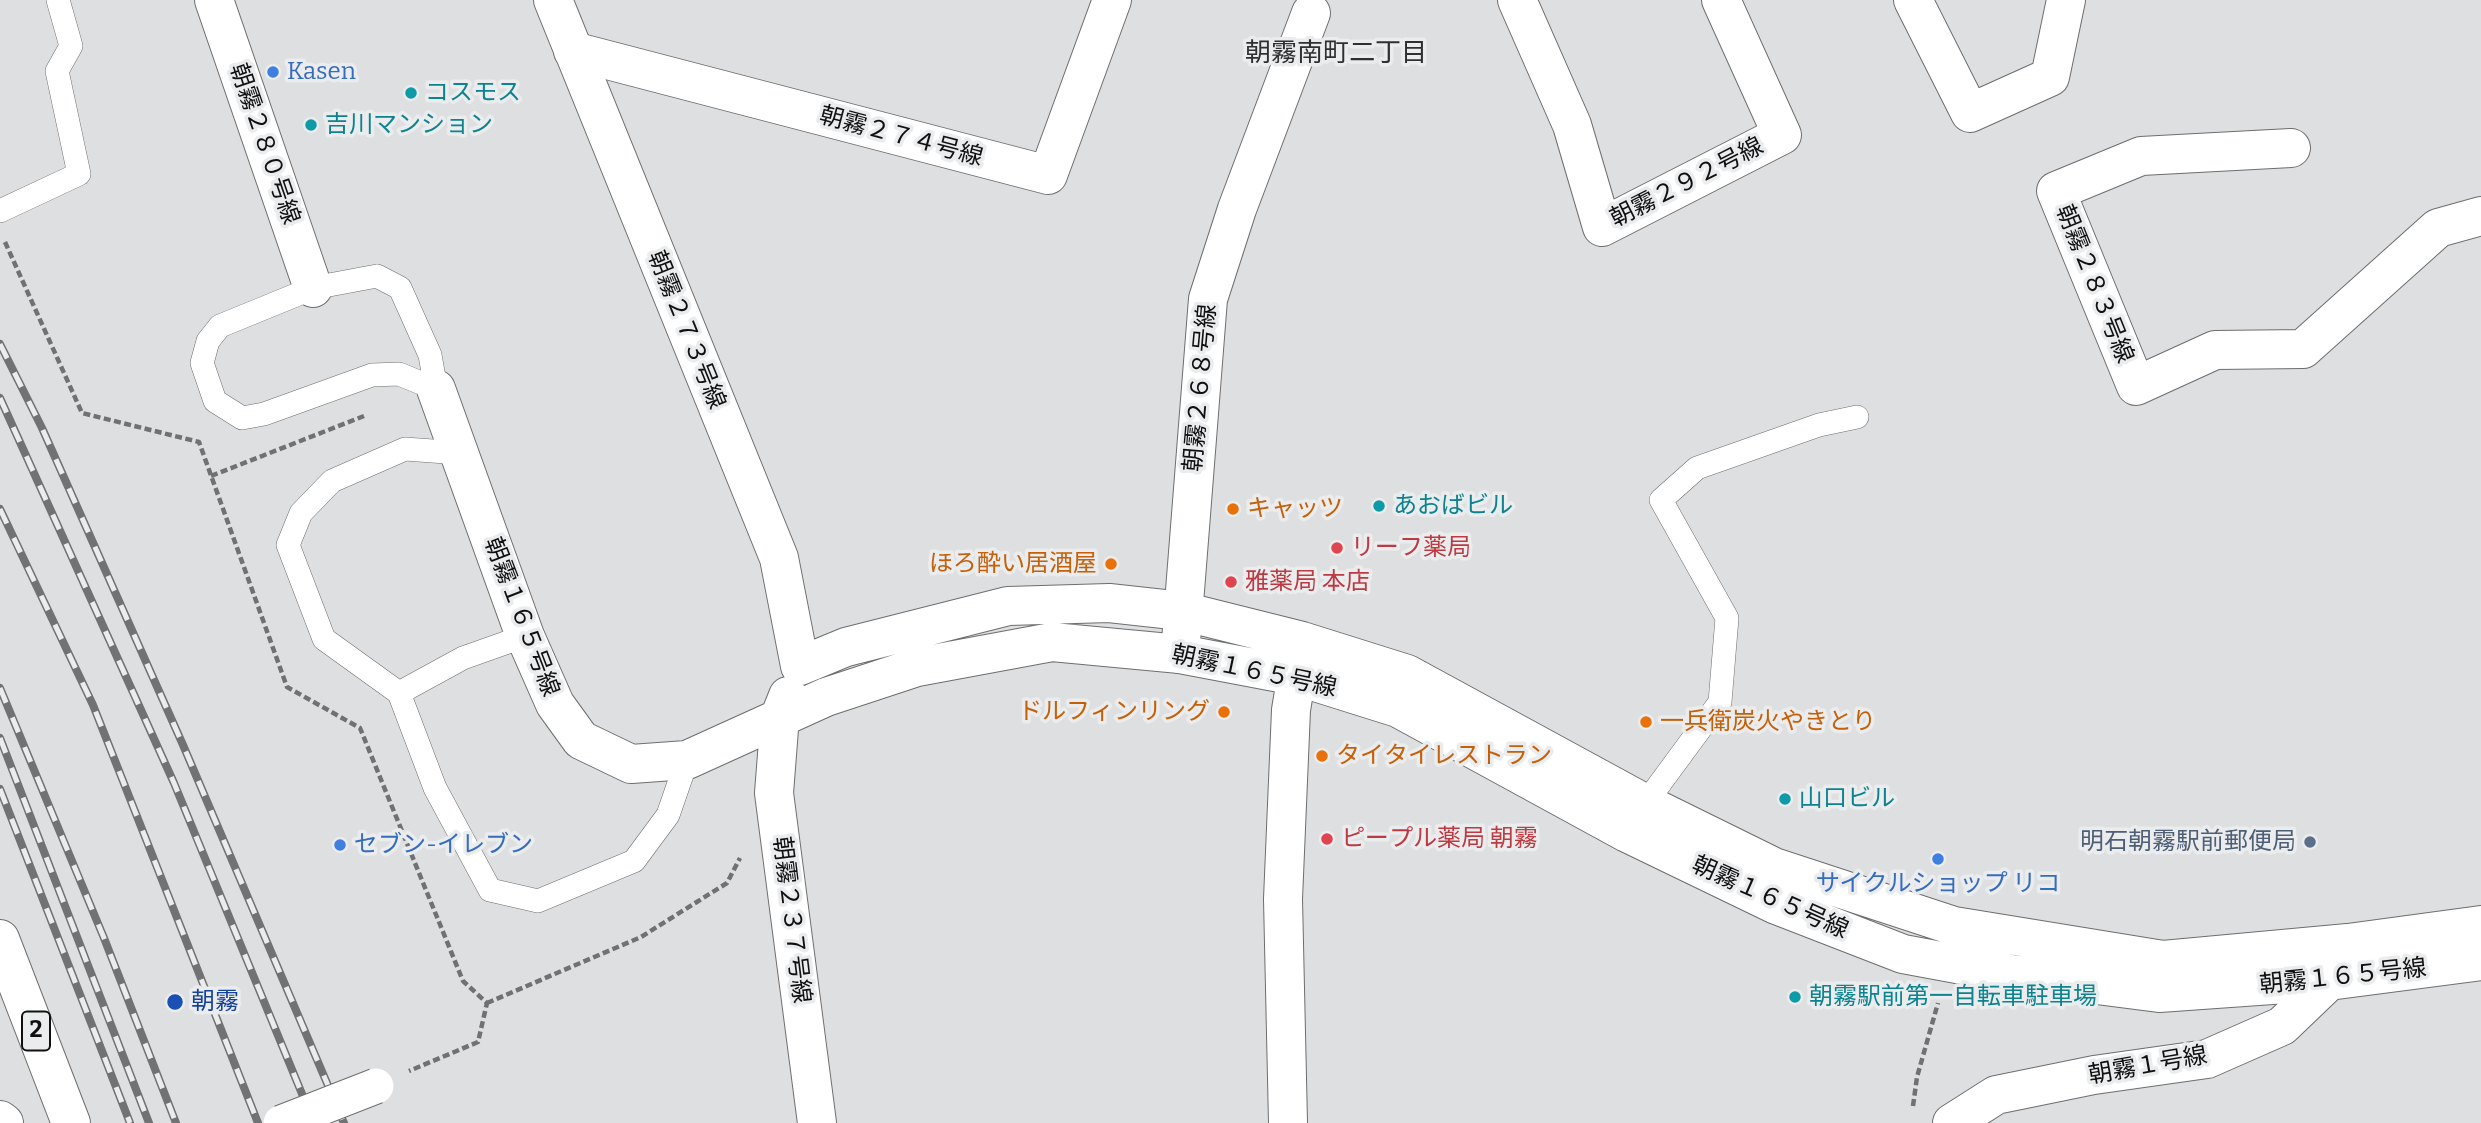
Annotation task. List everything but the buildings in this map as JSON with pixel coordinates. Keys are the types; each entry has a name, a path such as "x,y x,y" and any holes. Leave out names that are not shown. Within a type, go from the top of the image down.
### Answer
{"main road":[{"name":"朝霧２８０号線","path":"214,0 313,288"},
{"name":"朝霧２７３号線","path":"552,0 779,558 800,666"},
{"name":"朝霧２７４号線","path":"573,51 1048,175 1112,0"},
{"name":"朝霧２９２号線","path":"1517,0 1572,125 1602,227 1782,135 1721,0"},
{"path":"1913,0 1970,113 2050,77 2066,0"},
{"name":"朝霧２６８号線","path":"1180,654 1208,299 1237,209 1311,13"},
{"name":"朝霧２８３号線","path":"2291,148 2141,156 2056,191 2136,386 2215,350 2303,349 2438,228 2481,216"},
{"name":"朝霧１６５号線","path":"436,389 525,636 555,704 581,740 631,764 687,760 780,716 917,667 1052,642 1180,654 1299,659"},
{"name":"朝霧１６５号線","path":"800,666 846,647 1007,607 1109,603 1182,611 1299,659 1635,818 1954,926 2163,960 2348,943 2481,925"},
{"path":"1288,1123 1283,899 1291,710 1299,659"},
{"name":"朝霧２３７号線","path":"800,666 780,716 774,793 817,1123"},
{"name":"朝霧１６５号線","path":"1635,818 1774,904 1903,954 2011,974 2159,993 2329,981 2481,961"},
{"name":"2","path":"0,939 71,1123"},
{"name":"朝霧１号線","path":"1952,1123 1996,1095 2094,1075 2207,1059 2283,1027 2329,981"},
{"path":"0,1026 20,988"}],"street":[{"path":"281,1123 390,1079"}],"lane":[{"path":"0,211 79,174 57,71 71,46 58,0"},
{"path":"377,276 400,288 430,355 436,389 399,374 372,374 264,414 242,418 215,401 202,363 208,341 220,326 313,288 377,276"},
{"path":"1635,818 1720,702 1727,618 1661,499 1697,468 1819,425 1857,417"},
{"path":"460,453 405,449 332,481 301,513 288,545 324,639 399,693 435,788 490,890 538,901 634,861 668,815 687,760"},
{"path":"399,693 463,658 525,636"}],"path":[{"path":"0,232 82,413 199,442 287,687 360,728 463,981 487,1003"},
{"path":"211,476 373,413"},
{"path":"487,1003 641,937 727,883 744,849"},
{"path":"1915,1115 1917,1077 1939,999"},
{"path":"390,1079 478,1042 487,1003"}],"railway":[{"path":"0,344 42,428 183,745 344,1123"},
{"path":"0,398 174,783 314,1123"},
{"path":"0,509 93,705 258,1123"},
{"path":"0,688 104,938 176,1123"},
{"path":"0,738 149,1123"},
{"path":"0,789 130,1123"}],"place":[{"name":"Kasen","path":"273,72"},
{"name":"コスモス","path":"411,93"},
{"name":"吉川マンション","path":"311,125"},
{"name":"あおばビル","path":"1379,506"},
{"name":"キャッツ","path":"1233,509"},
{"name":"リーフ薬局","path":"1337,548"},
{"name":"ほろ酔い居酒屋","path":"1111,564"},
{"name":"雅薬局 本店","path":"1231,582"},
{"name":"ドルフィンリング","path":"1224,712"},
{"name":"一兵衛炭火やきとり","path":"1646,722"},
{"name":"タイタイレストラン","path":"1322,756"},
{"name":"山口ビル","path":"1785,799"},
{"name":"ピープル薬局 朝霧","path":"1327,839"},
{"name":"明石朝霧駅前郵便局","path":"2310,842"},
{"name":"セブン-イレブン","path":"340,845"},
{"name":"サイクルショップ リコ","path":"1938,859"},
{"name":"朝霧駅前第一自転車駐車場","path":"1795,997"},
{"name":"朝霧","path":"175,1002"}],"district":[{"name":"朝霧南町二丁目","path":"1336,54"}]}
